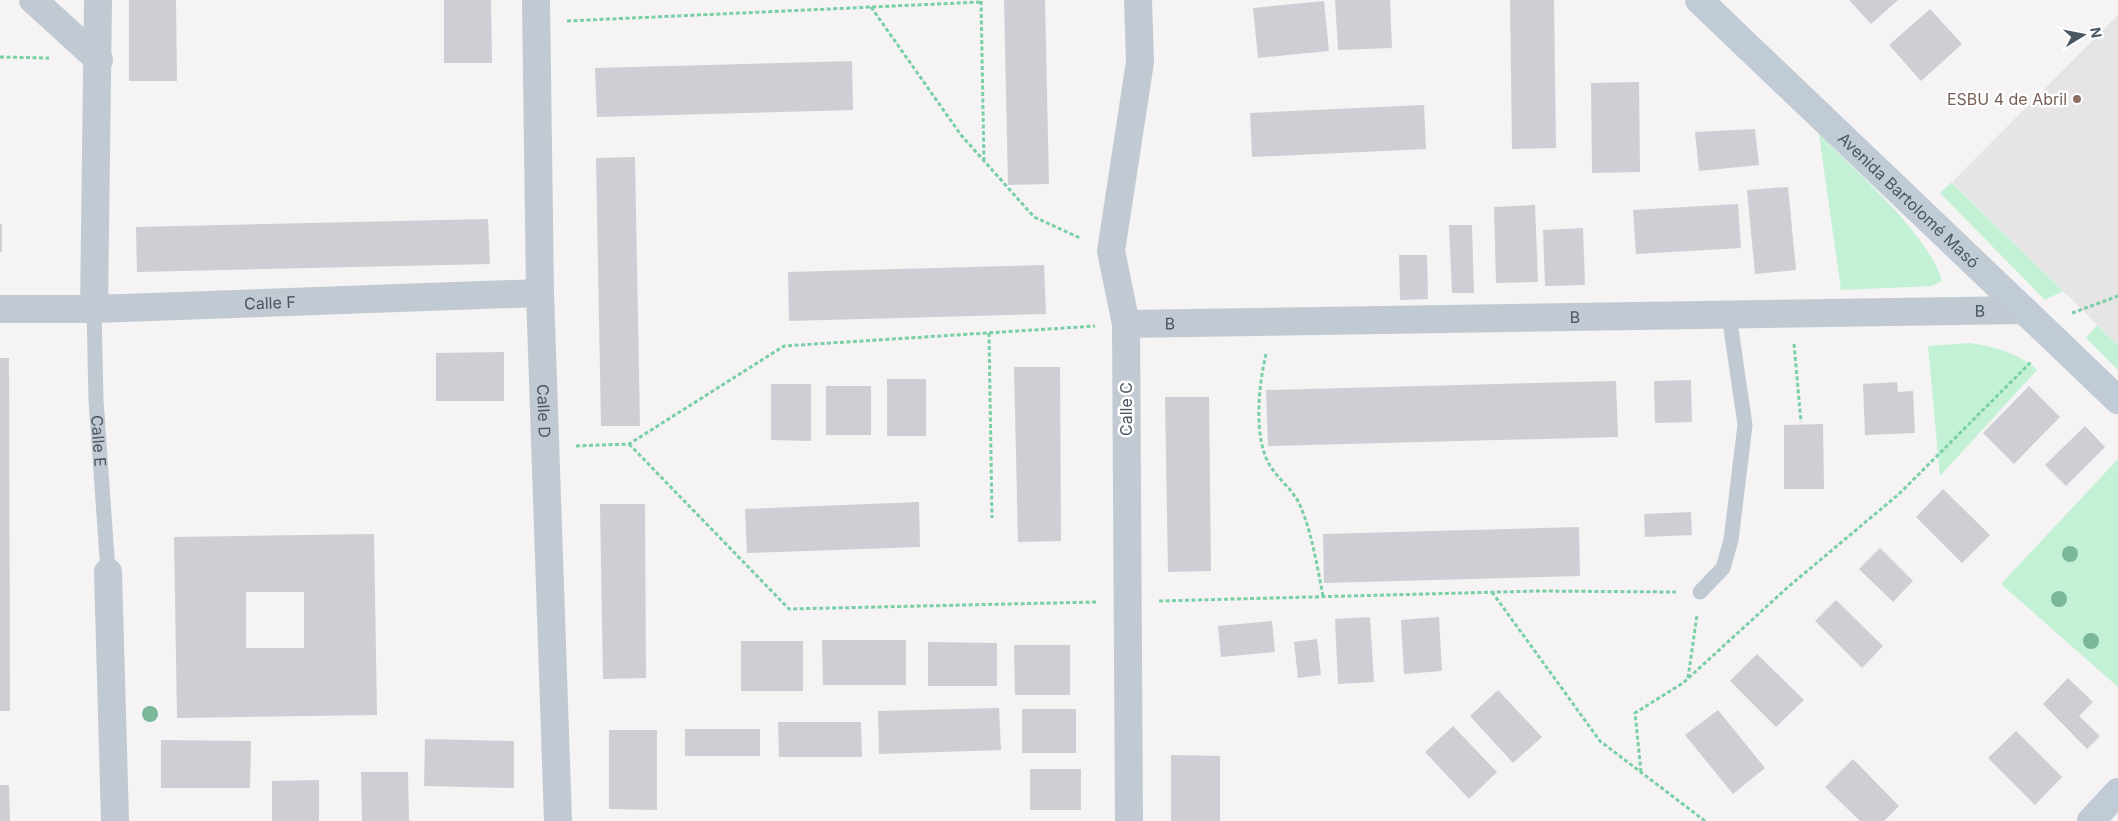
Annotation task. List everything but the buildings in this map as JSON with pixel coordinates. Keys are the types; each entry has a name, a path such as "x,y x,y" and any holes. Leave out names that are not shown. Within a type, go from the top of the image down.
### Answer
{"main road":[{"name":"Avenida Bartolomé Masó","path":"1699,0 2118,400"},
{"path":"2091,821 2118,792"}],"street":[{"path":"33,0 99,60"},
{"name":"Calle E","path":"94,308 99,60 98,0"},
{"name":"Calle C","path":"1129,821 1126,324 1111,251 1140,62 1138,0"},
{"name":"Calle D","path":"536,11 540,293 558,821"},
{"name":"Calle F","path":"0,308 94,308 540,293"},
{"name":"B","path":"1126,324 1792,314 2039,325"},
{"name":"Calle E","path":"108,572 115,821"}],"lane":[{"name":"Calle E","path":"94,308 96,400 108,572"},
{"path":"1700,592 1723,568 1732,540 1745,425 1729,315"}],"path":[{"path":"536,11 871,7 981,1 984,162"},
{"path":"871,7 961,135 1034,217 1111,251"},
{"path":"1640,772 1635,713 1688,678 1788,587 1899,494 2039,325 2118,296"},
{"path":"1792,314 1801,422"},
{"path":"1274,322 1260,380 1260,432 1268,463 1298,502 1313,548 1323,596"},
{"path":"545,447 629,444 784,346 1126,324"},
{"path":"989,332 992,518"},
{"path":"629,444 789,609 1492,592 1700,592 1688,678"},
{"path":"1492,592 1600,742 1705,821"}],"shaded area":[{"name":"ESBU 4 de Abril","path":"2118,15 2118,345 1952,182"}],"green space":[{"path":"1819,134 1907,223 1922,243 1942,281 1932,286 1841,290"},
{"path":"1952,182 2063,291 2045,300 1940,193"},
{"path":"2097,325 2118,345 2118,370 2086,338"},
{"path":"1970,343 2014,355 2037,370 1940,476 1928,346"},
{"path":"2118,459 2118,687 2001,584"}],"place":[{"name":"ESBU 4 de Abril","path":"2077,99"}]}
